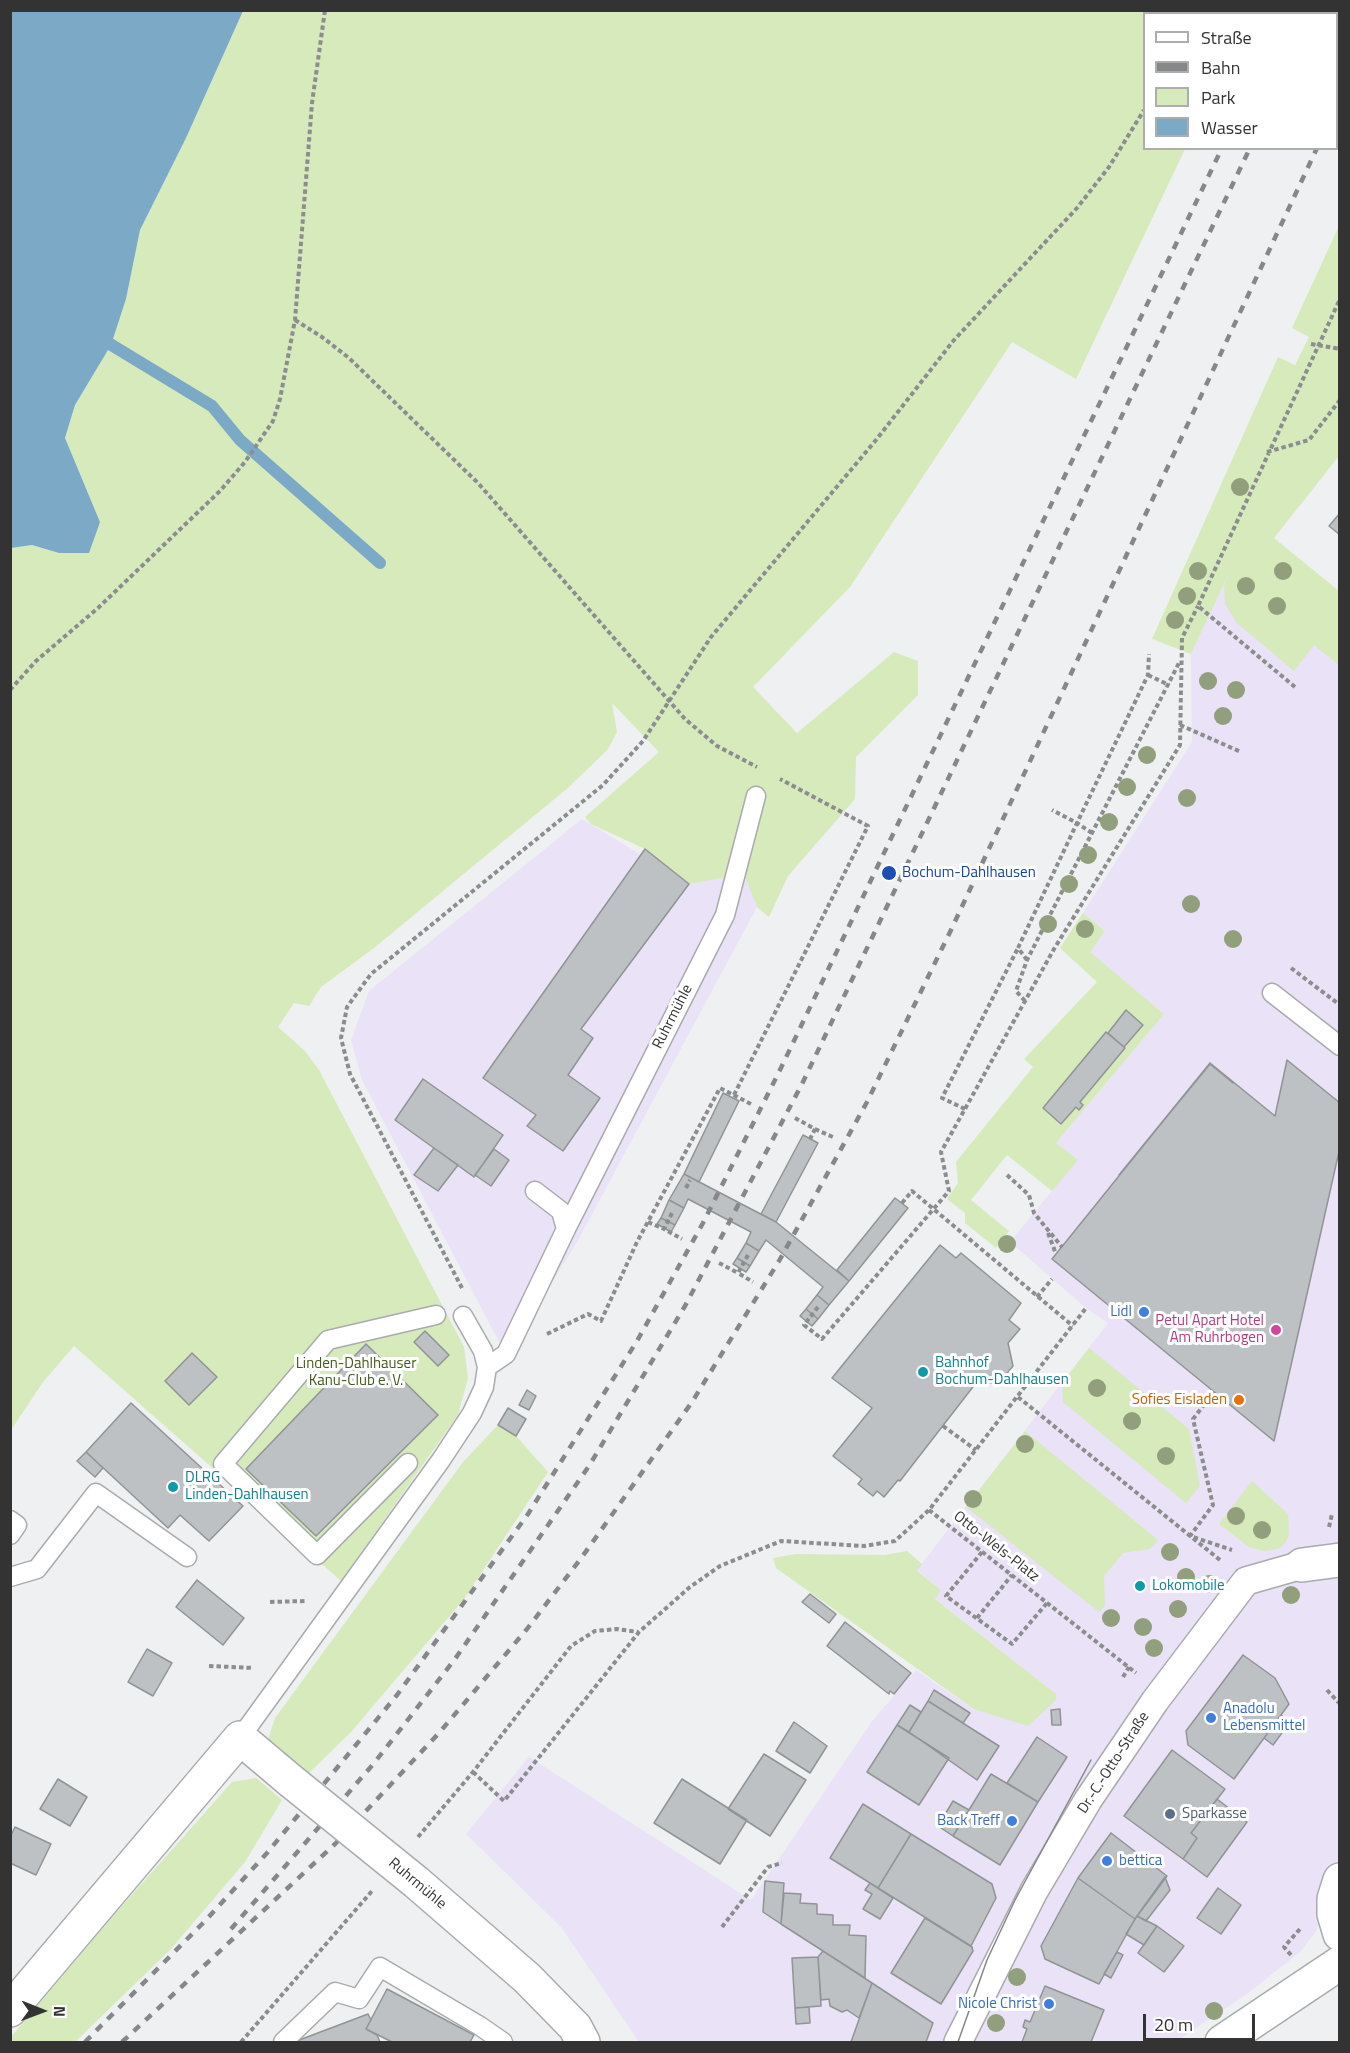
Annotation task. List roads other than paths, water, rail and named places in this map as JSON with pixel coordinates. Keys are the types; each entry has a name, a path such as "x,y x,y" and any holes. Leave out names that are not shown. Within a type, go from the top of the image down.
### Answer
{"street":[{"path":"1302,1565 1340,1560"},
{"name":"Dr.-C.-Otto-Straße","path":"958,2043 1034,1891 1088,1800 1161,1693 1246,1581 1302,1565"},
{"name":"Ruhrmühle","path":"240,1738 416,1882 527,1978 575,2027 583,2043"},
{"path":"10,2010 240,1738"},
{"path":"1340,1880 1334,1899 1334,1914 1340,1934"},
{"path":"1222,2043 1340,1964"}],"lane":[{"name":"Ruhrmühle","path":"487,1367 506,1354 566,1229 725,915 756,796"},
{"path":"1272,993 1340,1046"},
{"path":"535,1191 561,1211 566,1229"},
{"path":"408,1463 317,1555 223,1464 328,1340 436,1315"},
{"path":"240,1738 441,1460 472,1413 484,1387 487,1367 483,1351 463,1316"},
{"path":"10,1577 37,1569 96,1492 187,1557"},
{"path":"283,2043 335,1992 359,1999 380,1966 480,2026 502,2043"}],"water":[{"path":"11,10 243,11 186,138 140,230 126,299 111,345 75,405 65,438 100,522 89,553 59,553 32,545 11,548"}],"waterway":[{"path":"100,338 212,406 240,440 380,563"}],"tram line":[{"path":"958,2042 987,1960 1015,1900 1091,1760"}],"railway":[{"path":"85,2042 205,1921 267,1853 397,1695 528,1514 637,1341 703,1223 779,1072 1221,150"},
{"path":"231,1929 375,1762 455,1659 589,1466 685,1306 802,1084 1249,150"},
{"path":"122,2042 335,1844 439,1733 527,1629 582,1557 692,1402 779,1261 867,1102 951,930 1316,150"}],"place":[{"name":"Bochum-Dahlhausen","path":"889,873"},
{"name":"Lidl","path":"1144,1312"},
{"name":"Petul Apart Hotel Am Ruhrbogen","path":"1276,1330"},
{"name":"Bahnhof Bochum-Dahlhausen","path":"923,1372"},
{"name":"Sofies Eisladen","path":"1239,1400"},
{"name":"DLRG Linden-Dahlhausen","path":"173,1487"},
{"name":"Lokomobile","path":"1140,1586"},
{"name":"Anadolu Lebensmittel","path":"1211,1718"},
{"name":"Sparkasse","path":"1170,1814"},
{"name":"Back Treff","path":"1012,1821"},
{"name":"bettica","path":"1107,1861"},
{"name":"Nicole Christ","path":"1049,2004"}],"park label":[{"name":"Linden-Dahlhauser Kanu-Club e. V.","path":"356,1372"}]}
